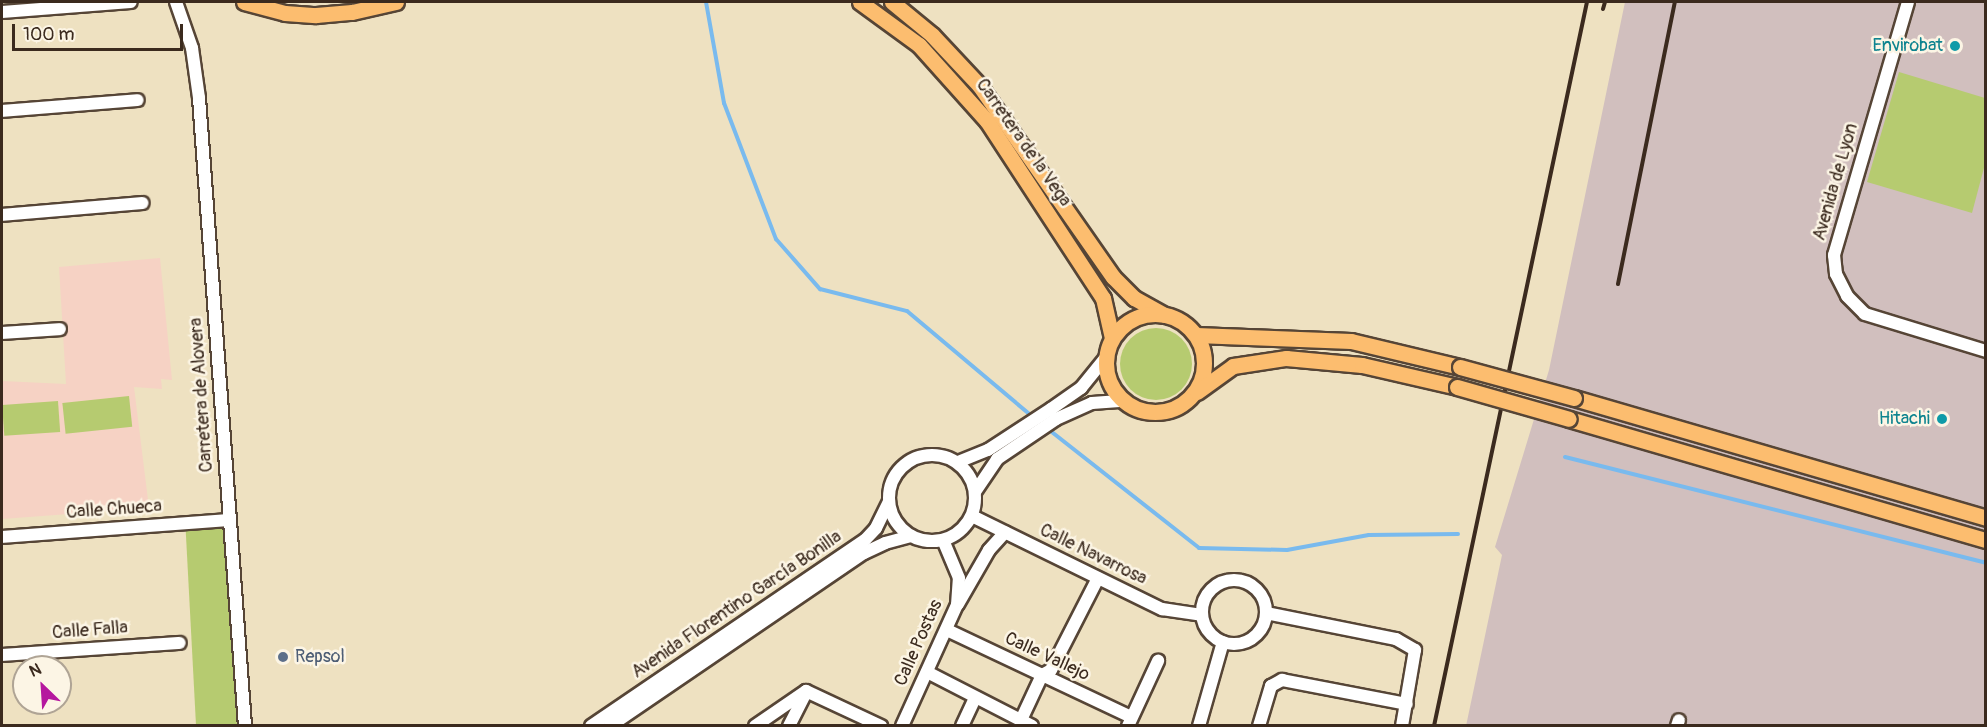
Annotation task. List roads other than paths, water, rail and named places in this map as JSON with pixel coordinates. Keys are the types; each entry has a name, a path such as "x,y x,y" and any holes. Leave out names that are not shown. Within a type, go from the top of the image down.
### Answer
{"main road":[{"path":"244,2 285,13 316,15 352,12 396,2"},
{"name":"Carretera de la Vega","path":"860,2 919,45 987,121 1102,298 1112,338"},
{"name":"Carretera de la Vega","path":"892,2 932,34 979,86 1113,277 1134,298 1165,315"},
{"path":"1191,397 1204,367 1196,335 1182,322 1165,315 1134,318 1112,338 1105,358 1108,380 1123,401 1150,413 1179,406 1233,366 1275,358 1362,365 1457,387 1986,540"},
{"path":"1196,335 1351,341 1460,367 1574,398 1986,518"}],"street":[{"path":"2,12 131,2"},
{"name":"Carretera de Alovera","path":"176,2 194,61 245,726"},
{"name":"Avenida de Lyon","path":"1908,2 1834,255 1836,274 1847,296 1865,314 1986,351"},
{"path":"2,111 138,100"},
{"path":"2,215 142,203"},
{"path":"2,333 60,329"},
{"path":"1105,358 1090,378 1060,403 988,450 958,462 933,454 906,464 890,488 889,501 893,516 911,536 929,542 943,540 963,529 972,516 975,492 997,459 1056,418 1092,403 1123,401"},
{"path":"958,462 975,492"},
{"name":"Avenida Florentino García Bonilla","path":"591,726 865,540 876,528 889,501"},
{"name":"Calle Navarrosa","path":"972,516 1162,609 1202,615"},
{"name":"Calle Chueca","path":"2,537 229,520"},
{"path":"957,605 988,550 1005,531"},
{"name":"Avenida Florentino García Bonilla","path":"610,726 864,553 885,543 911,536"},
{"name":"Calle Postas","path":"902,726 957,605 959,578 943,540"},
{"path":"927,672 1027,723 1042,675 1052,670 1098,578"},
{"path":"1233,579 1253,585 1265,603 1266,613 1264,623 1252,638 1243,642 1223,642 1209,632 1202,615 1206,595 1222,582 1233,579"},
{"path":"1266,613 1406,642 1415,650 1402,726"},
{"name":"Calle Vallejo","path":"947,630 1042,675 1130,721"},
{"name":"Calle Falla","path":"2,656 180,642"},
{"path":"1199,726 1223,642"},
{"path":"1130,721 1158,661"},
{"path":"1259,726 1271,686 1282,680 1407,704"},
{"path":"755,726 806,691"},
{"path":"789,726 806,691"},
{"path":"806,691 881,726"},
{"path":"962,726 975,698"}],"waterway":[{"path":"706,2 724,103 776,239 820,289 907,311 1033,417"},
{"path":"1048,429 1199,548 1287,550 1369,535 1458,534"},
{"path":"1565,457 1986,563"}],"railway":[{"path":"1434,726 1587,2"},
{"path":"1603,9 1605,2"},
{"path":"1618,284 1675,2"}],"place":[{"name":"Envirobat","path":"1955,46"},
{"name":"Hitachi","path":"1942,419"},
{"name":"Repsol","path":"283,657"}]}
